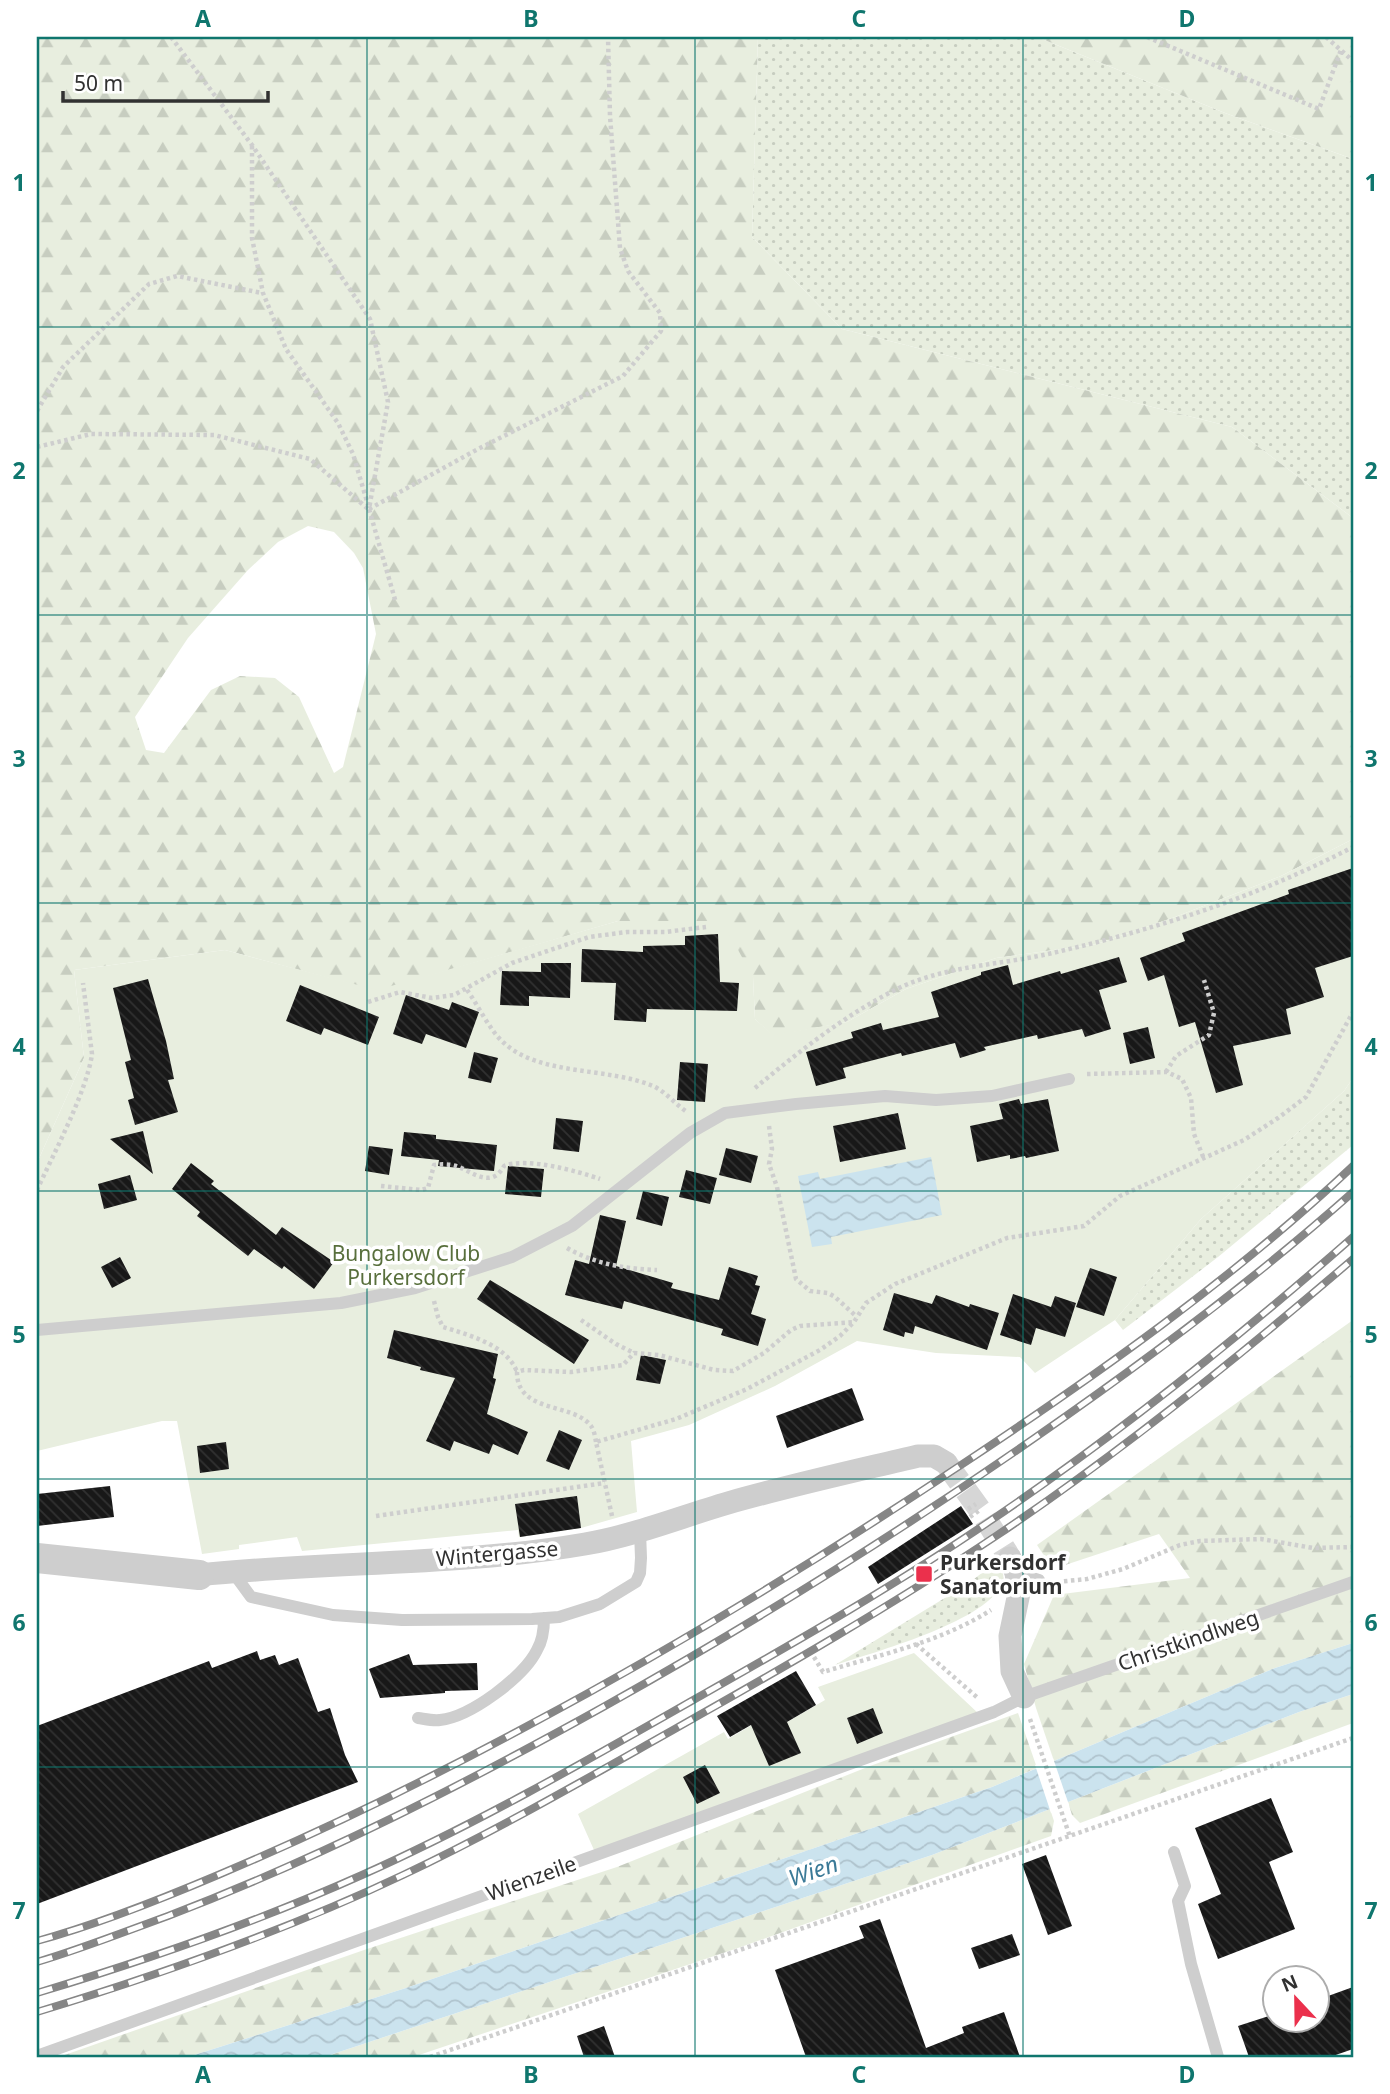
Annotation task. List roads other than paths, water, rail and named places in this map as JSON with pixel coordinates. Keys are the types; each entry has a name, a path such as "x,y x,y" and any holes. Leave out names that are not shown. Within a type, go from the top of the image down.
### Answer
{"street":[{"name":"Wintergasse","path":"37,1558 199,1575 332,1564 503,1557 588,1544 764,1493 918,1456 934,1456 946,1463"},
{"path":"1015,1575 1010,1636 1012,1671 1027,1707"}],"lane":[{"path":"37,1330 341,1303 432,1282 512,1257 572,1226 676,1144 725,1114 884,1096 936,1100 992,1096 1069,1079"},
{"path":"232,1572 251,1597 332,1615 402,1620 544,1618 600,1604 636,1582 640,1573 640,1531"},
{"path":"1015,1575 1039,1580"},
{"name":"Christkindlweg","path":"1027,1707 1353,1582"},
{"path":"418,1718 440,1720 459,1714 491,1696 516,1676 533,1657 543,1636 544,1618"},
{"name":"Wienzeile","path":"37,2056 994,1712 1027,1707"},
{"path":"1174,1852 1185,1886 1178,1901 1191,1964 1218,2057"}],"water":[{"path":"931,1157 942,1215 831,1237 832,1244 812,1247 798,1176 818,1172 820,1179"},
{"name":"Wien","path":"1353,1643 1353,1694 1299,1712 932,1855 324,2057 188,2057 406,1988 992,1787 1275,1668"}],"tunnel":[{"path":"946,1463 1010,1558"}],"railway":[{"path":"37,1941 151,1902 337,1822 493,1744 695,1632 908,1500 1113,1360 1213,1286 1353,1166"},
{"path":"37,1962 225,1894 336,1845 498,1764 715,1643 878,1543 1077,1408 1238,1288 1353,1192"},
{"path":"37,1993 201,1939 362,1875 527,1793 765,1659 916,1569 1084,1455 1176,1385 1353,1237"},
{"path":"37,2012 223,1950 359,1895 506,1823 755,1683 917,1587 1043,1504 1179,1403 1353,1259"}],"place":[{"name":"Purkersdorf Sanatorium","path":"924,1574"}],"park label":[{"name":"Bungalow Club Purkersdorf","path":"406,1265"}]}
